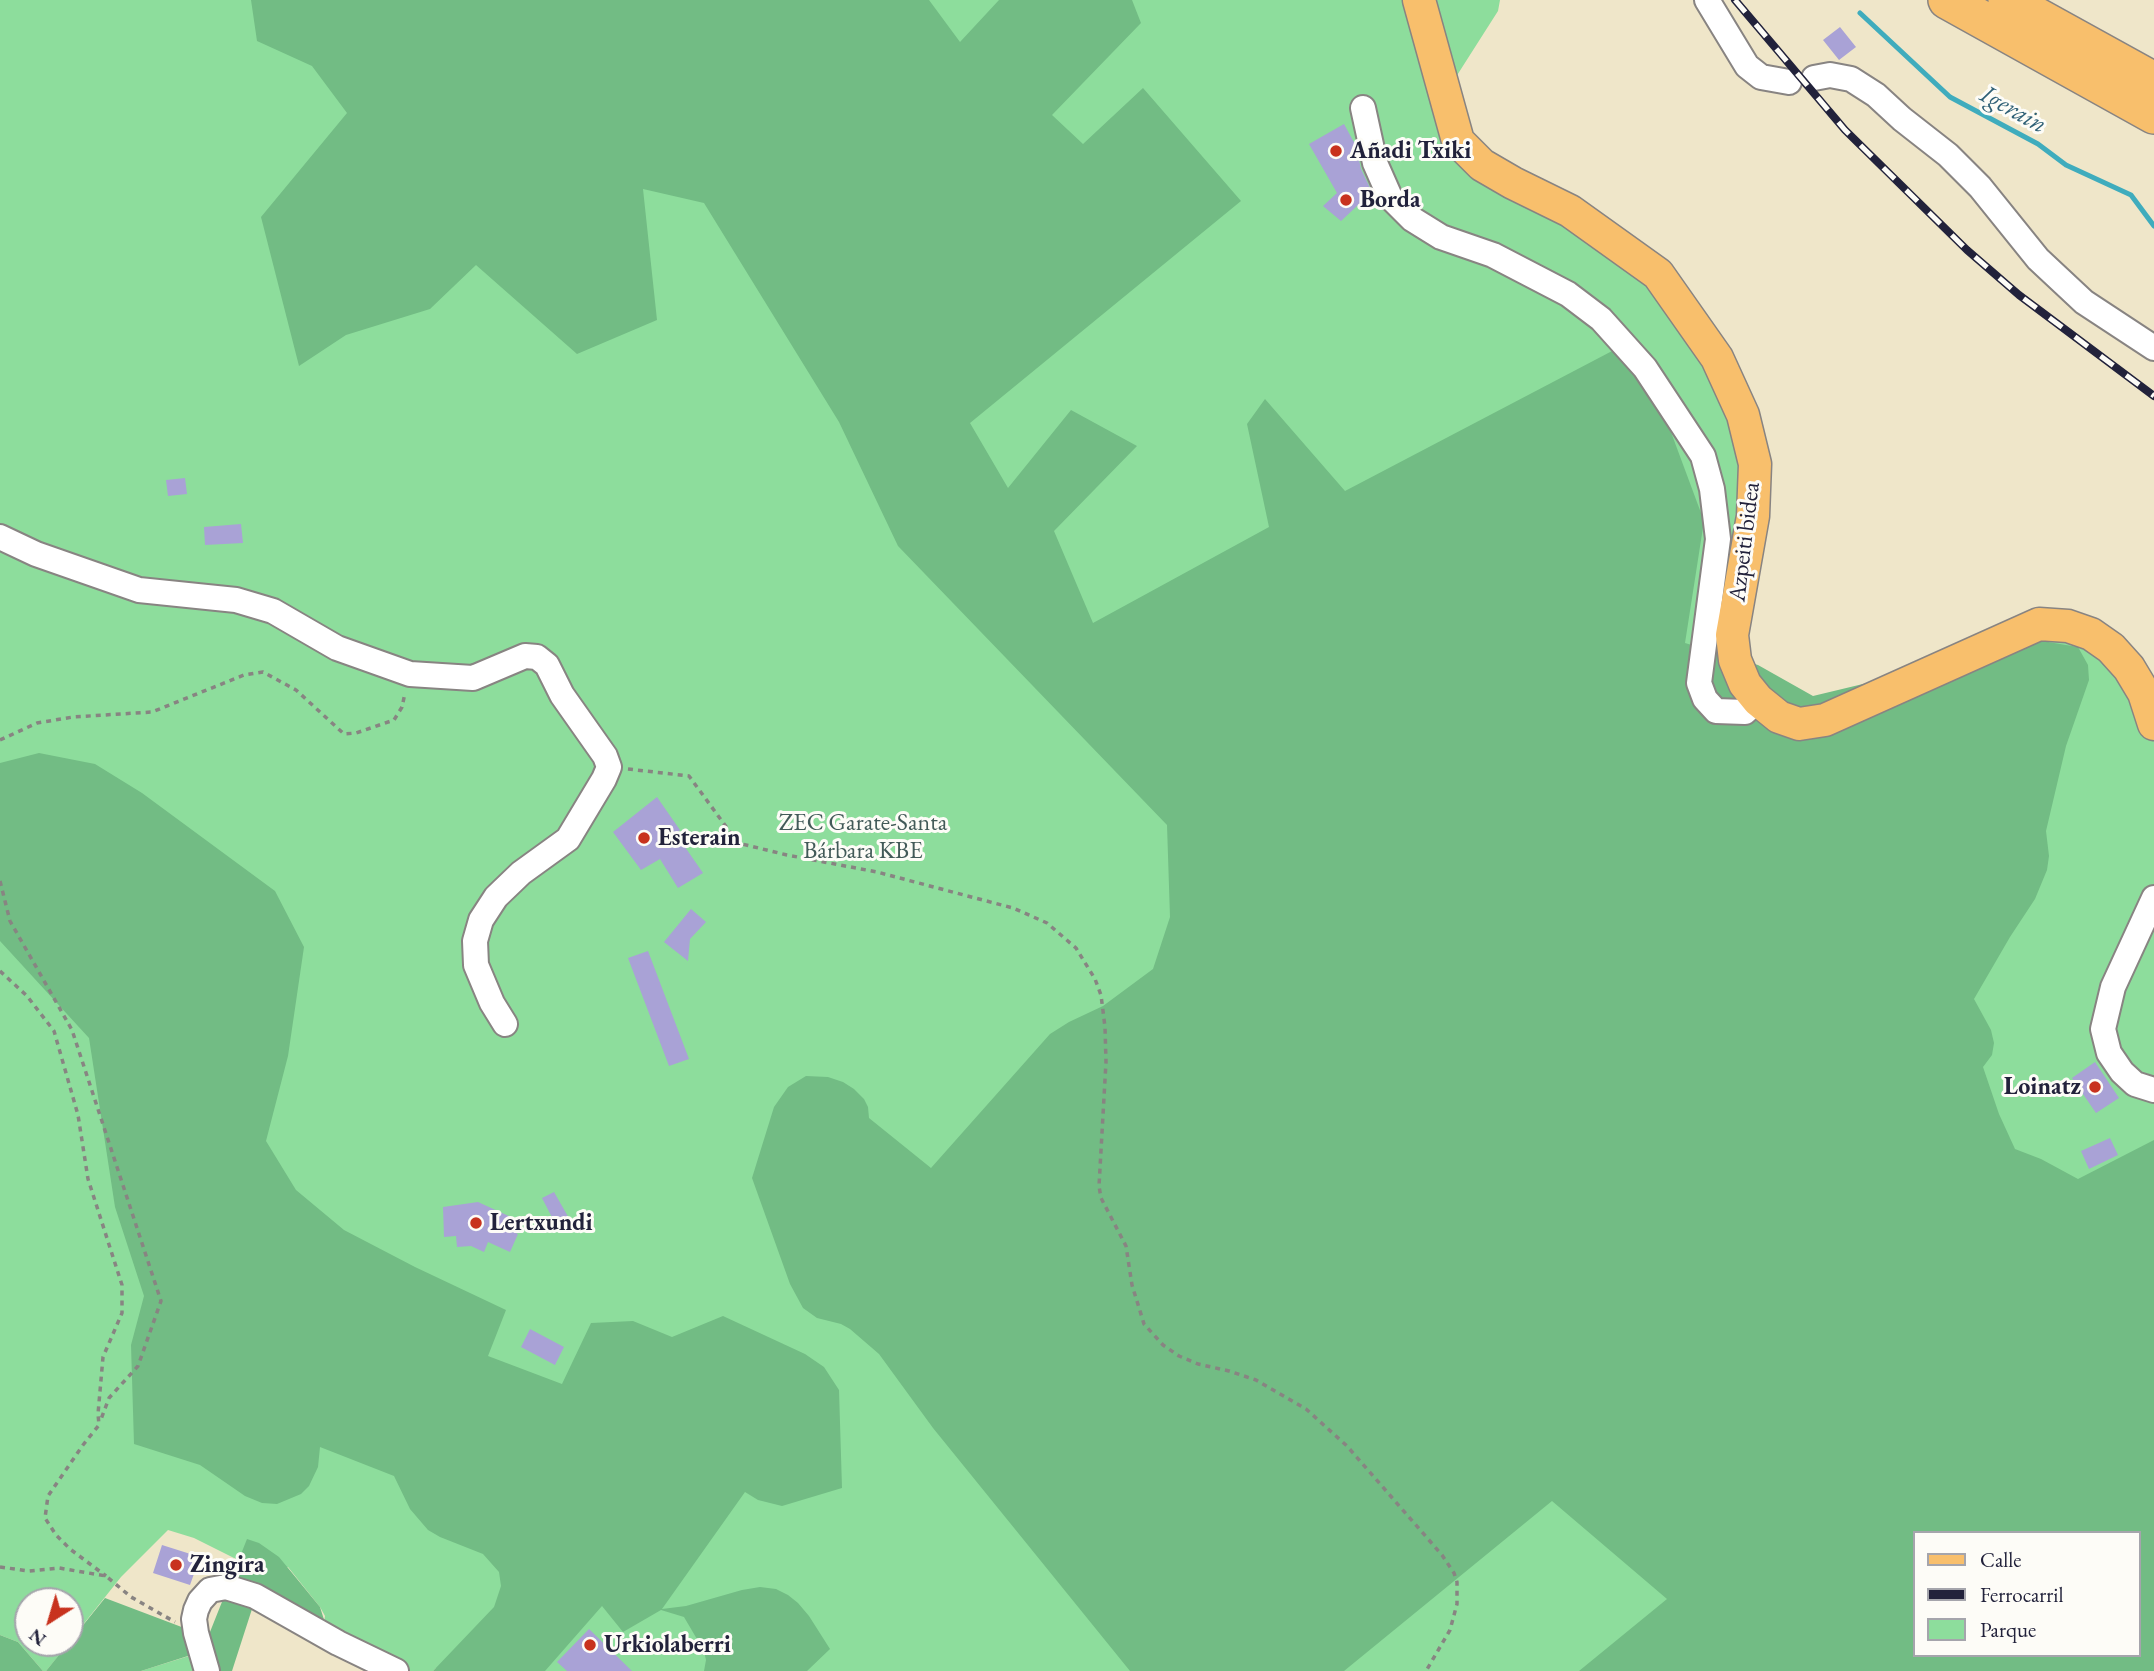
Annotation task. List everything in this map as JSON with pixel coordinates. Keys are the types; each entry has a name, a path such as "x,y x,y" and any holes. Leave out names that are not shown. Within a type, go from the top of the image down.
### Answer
{"highway":[{"path":"1947,0 2154,115"},
{"path":"2007,0 2154,81"}],"main road":[{"name":"Azpeiti bidea","path":"1419,0 1458,141 1482,165 1570,211 1658,274 1717,358 1743,415 1755,464 1753,516 1732,635 1735,660 1745,684 1758,700 1779,718 1799,724 1825,720 2039,624 2068,626 2091,634 2111,648 2129,667 2144,694 2154,724"}],"street":[{"path":"1706,0 1747,66 1760,77 1789,82"},
{"path":"1814,78 1830,75 1851,79 1876,96 1948,155 1980,187 2038,260 2084,302 2154,348"},
{"path":"1363,108 1376,163 1390,197 1412,219 1441,237 1493,255 1568,294 1601,319 1645,368 1703,456 1712,489 1718,539 1699,683 1705,699 1716,711 1745,712 1758,700"},
{"path":"0,537 36,554 139,590 236,600 273,611 337,648 410,674 472,678 525,656 537,657 547,665 562,695 605,756 609,767 568,839 521,873 496,897 481,919 475,941 476,965 492,1003 505,1024"},
{"path":"2154,898 2113,988 2103,1030 2109,1053 2122,1072 2135,1084 2154,1090"},
{"path":"206,1671 194,1619 205,1595 217,1587 235,1588 255,1596 338,1643 396,1671"}],"path":[{"path":"0,740 37,723 73,717 152,712 244,675 263,672 296,690 344,734 356,733 394,720 402,707 410,674"},
{"path":"609,767 689,776 738,842 787,855 877,872 1013,908 1047,923 1076,948 1095,979 1101,995 1105,1027 1106,1062 1099,1186 1101,1198 1126,1246 1132,1285 1144,1324 1163,1345 1179,1356 1256,1380 1306,1409 1348,1446 1442,1555 1457,1582 1457,1604 1450,1630 1426,1671"},
{"path":"0,881 10,921 72,1030 161,1301 138,1366 109,1398 99,1425 48,1496 45,1518 56,1535 70,1549 136,1601 196,1633"},
{"path":"0,971 27,996 54,1031 78,1115 88,1179 122,1285 122,1313 103,1357 99,1425"},
{"path":"0,1567 29,1571 59,1568 106,1576"}],"green space":[{"name":"ZEC Garate-Santa Bárbara KBE","path":"0,0 1500,0 1498,11 1447,91 1441,106 1530,200 1660,291 1722,393 1740,464 1734,537 1723,586 1715,646 1721,666 1764,715 2037,635 2080,635 2154,704 2154,1671 453,1671 436,1668 433,1671 369,1671 320,1645 325,1616 288,1567 267,1568 234,1558 194,1538 168,1530 121,1577 84,1623 84,1587 14,1587 14,1640 0,1635"},
{"path":"251,0 929,0 960,42 999,0 1132,0 1141,23 1052,115 1083,144 1143,88 1241,201 970,423 1008,488 1071,410 1137,446 1054,531 1093,623 1269,527 1247,424 1265,399 1345,491 1614,350 1665,416 1704,521 1685,643 1758,665 1813,696 2042,641 2078,647 2088,665 2089,680 2066,746 2046,831 2049,856 2047,870 2035,899 1974,999 1991,1030 1994,1043 1992,1055 1983,1067 1999,1114 2015,1149 2041,1159 2078,1179 2154,1140 2154,1671 1579,1671 1667,1599 1552,1501 1344,1671 1130,1671 933,1428 879,1354 850,1329 817,1318 803,1308 790,1284 752,1178 774,1107 788,1087 806,1076 828,1077 854,1089 864,1099 869,1118 931,1168 1050,1034 1103,1006 1153,969 1170,917 1167,825 898,546 839,422 704,203 643,189 657,320 577,354 476,265 430,309 346,335 299,366 261,217 347,113 312,66 257,41"},
{"path":"39,753 95,764 142,793 275,891 304,947 288,1056 266,1141 296,1190 344,1230 506,1310 488,1356 562,1384 591,1323 633,1321 672,1337 723,1316 805,1354 824,1367 839,1390 842,1488 782,1506 758,1500 745,1492 662,1609 686,1606 742,1590 760,1587 776,1589 798,1603 830,1649 807,1671 704,1671 704,1651 684,1617 661,1610 623,1632 602,1606 545,1671 433,1671 494,1607 501,1586 499,1572 483,1554 428,1530 410,1509 394,1476 320,1447 318,1467 309,1486 301,1494 277,1504 262,1503 245,1496 200,1465 134,1444 131,1345 144,1296 115,1207 89,1038 0,941 0,763"},
{"path":"247,1539 259,1543 279,1557 320,1607 326,1626 320,1645 252,1609 232,1671 197,1671 191,1655 141,1671 46,1671 57,1657 84,1657 84,1624 105,1598 208,1637"},
{"path":"0,1635 14,1640 14,1657 31,1657 43,1671 0,1671"},
{"path":"192,1655 197,1671 141,1671 144,1670"},
{"name":"ZEC Garate-Santa Bárbara KBE","path":"31,1657 58,1657 46,1671"}],"building":[{"path":"1840,27 1856,47 1839,60 1823,40"},
{"path":"1344,124 1356,146 1361,169 1372,192 1341,221 1323,206 1337,193 1309,144"},
{"path":"185,478 187,494 168,496 166,480"},
{"path":"241,524 243,543 205,545 204,527"},
{"name":"Esterain","path":"657,797 680,830 676,834 703,873 678,888 660,859 641,870 613,832"},
{"path":"691,909 706,922 690,939 688,961 664,942"},
{"path":"648,951 689,1059 669,1066 628,958"},
{"name":"Loinatz","path":"2095,1062 2119,1098 2096,1113 2072,1078"},
{"path":"2110,1138 2118,1155 2089,1169 2081,1151"},
{"path":"554,1192 570,1220 557,1227 542,1198"},
{"name":"Lertxundi","path":"478,1202 511,1217 507,1229 518,1234 510,1252 488,1242 484,1252 471,1246 457,1247 456,1236 444,1237 443,1207"},
{"path":"530,1329 564,1347 555,1365 521,1347"},
{"name":"Zingira","path":"162,1545 200,1557 190,1585 153,1573"},
{"name":"Urkiolaberri","path":"589,1629 632,1671 567,1671 557,1662"}],"waterway":[{"name":"Igerain","path":"1860,13 1950,97 2038,144 2066,165 2131,195 2154,226"}],"railway":[{"path":"1735,0 1845,130 1967,250 2019,295 2154,396"}],"place":[{"name":"Añadi Txiki","path":"1336,151"},
{"name":"Borda","path":"1346,200"},
{"name":"Esterain","path":"644,838"},
{"name":"Loinatz","path":"2095,1087"},
{"name":"Lertxundi","path":"476,1223"},
{"name":"Zingira","path":"176,1565"},
{"name":"Urkiolaberri","path":"590,1645"}]}
